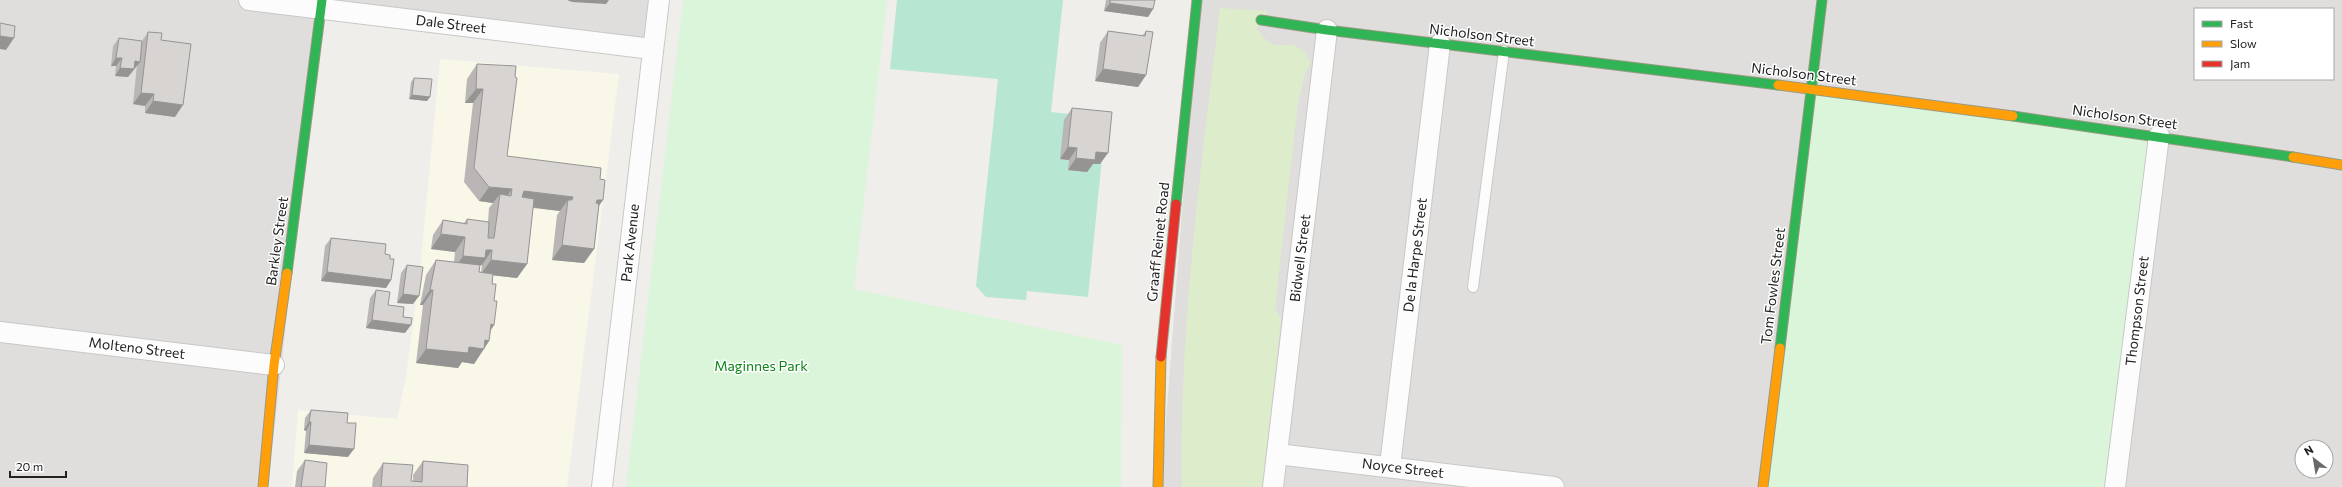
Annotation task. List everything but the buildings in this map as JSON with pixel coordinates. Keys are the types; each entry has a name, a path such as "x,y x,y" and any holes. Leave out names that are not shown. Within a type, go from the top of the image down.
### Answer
{"street":[{"name":"Dale Street","path":"249,0 322,4 652,49"},
{"name":"Park Avenue","path":"602,487 658,0"},
{"name":"Graaff Reinet Road","path":"1158,487 1161,353 1197,0"},
{"name":"Tom Fowles Street","path":"1763,487 1822,0"},
{"name":"Barkley Street","path":"263,487 274,365 298,196 322,4"},
{"name":"Nicholson Street","path":"1261,20 1327,30 1811,89 2159,136 2342,165"},
{"name":"Bidwell Street","path":"1273,487 1327,30"},
{"name":"De la Harpe Street","path":"1390,466 1440,44"},
{"name":"Thompson Street","path":"2114,487 2159,136"},
{"name":"Molteno Street","path":"0,332 274,365"},
{"name":"Noyce Street","path":"1277,454 1390,466 1554,487"}],"lane":[{"path":"1473,287 1504,51"}],"shaded area":[{"path":"0,0 659,0 652,49 321,9 268,487 0,487"},
{"path":"1198,0 2342,0 2342,487 1161,487"},
{"path":"440,59 619,74 567,487 292,487 298,410 397,419 406,377 420,271"}],"green space":[{"name":"Maginnes Park","path":"683,0 887,0 854,289 1122,345 1121,487 626,487"},
{"path":"897,0 1063,0 1051,112 1106,118 1088,297 1027,291 1026,300 986,297 976,286 998,79 890,69"},
{"path":"1220,8 1268,11 1257,29 1270,42 1279,45 1294,46 1301,49 1311,62 1305,74 1298,102 1275,308 1281,319 1263,487 1182,487 1184,367 1188,307 1199,187"},
{"path":"1811,89 2159,136 2115,487 1763,487"}],"traffic: fast":[{"path":"287,273 322,0"},
{"path":"1176,204 1197,0"},
{"path":"1780,348 1822,0"},
{"path":"1261,20 1327,30 1778,85"},
{"path":"2013,116 2293,157"}],"traffic: slow":[{"path":"1778,85 2013,116"},
{"path":"2293,157 2342,165"},
{"path":"263,487 274,365 287,273"},
{"path":"1763,487 1780,348"},
{"path":"1158,487 1161,357"}],"traffic: jam":[{"path":"1161,357 1176,204"}]}
